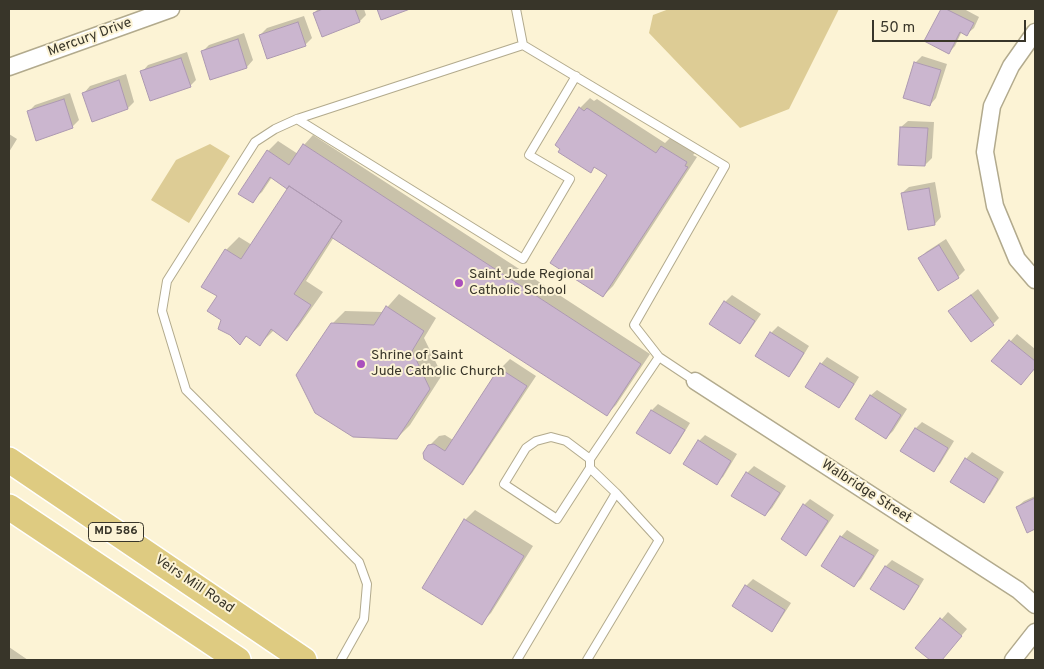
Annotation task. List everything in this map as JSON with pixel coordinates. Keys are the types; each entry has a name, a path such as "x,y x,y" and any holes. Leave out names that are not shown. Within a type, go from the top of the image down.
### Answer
{"main road":[{"name":"Veirs Mill Road","path":"9,460 304,660"},
{"name":"MD 586","path":"9,507 238,660"}],"street":[{"name":"Mercury Drive","path":"9,68 170,9"},
{"path":"1035,32 1011,66 992,106 985,152 995,206 1017,259 1035,280"},
{"name":"Walbridge Street","path":"694,381 1018,590 1035,605"},
{"path":"1013,660 1035,632"}],"lane":[{"path":"516,9 523,45"},
{"path":"341,660 364,619 367,584 359,562 186,390 162,311 167,281 255,142 275,129 297,119 523,45 725,166 634,325 659,356 694,381"},
{"path":"297,119 522,259 570,179 529,155 576,76"},
{"path":"590,459 566,441 551,437 536,441 526,448 504,484 557,519 590,468 590,459 659,356"},
{"path":"587,660 658,540 616,493 590,468"},
{"path":"517,660 616,493"}],"shaded area":[{"path":"669,9 839,9 789,109 740,128 649,33 653,15"},
{"path":"210,144 230,156 189,223 151,200 176,160"}],"building":[{"path":"323,9 355,9 360,22 322,37 313,13"},
{"path":"377,9 410,9 381,20"},
{"path":"941,9 946,9 974,23 967,36 960,32 949,54 924,41"},
{"path":"298,22 306,46 267,59 259,35"},
{"path":"238,39 247,68 210,80 201,51"},
{"path":"181,58 191,87 150,101 140,71"},
{"path":"914,62 941,70 930,106 903,98"},
{"path":"119,80 128,109 92,122 82,93"},
{"path":"64,99 73,128 36,141 27,111"},
{"path":"579,107 584,111 587,108 656,153 661,146 687,162 685,166 688,167 603,297 550,263 607,175 594,167 591,173 558,152 560,149 555,145"},
{"path":"900,127 928,128 925,166 898,165"},
{"path":"303,144 641,364 607,416 331,237 342,221 289,186 287,189 270,177 253,203 238,194 267,150 289,165"},
{"path":"289,186 342,221 294,294 311,305 287,341 271,329 260,346 246,336 240,345 230,335 218,329 221,320 207,311 217,296 201,287 225,249 241,259"},
{"path":"929,188 935,225 908,230 901,193"},
{"path":"939,245 959,278 938,291 918,258"},
{"path":"971,295 994,325 971,342 948,311"},
{"path":"724,301 755,321 740,344 709,324"},
{"name":"Shrine of Saint Jude Catholic Church","path":"386,306 424,331 412,351 430,389 397,439 353,437 315,413 296,375 331,323 374,325"},
{"path":"770,332 804,353 789,377 755,356"},
{"path":"1009,340 1035,361 1035,368 1021,385 991,361"},
{"path":"820,363 854,384 839,408 805,387"},
{"path":"499,368 527,386 463,485 424,459 423,453 428,445 434,444 445,451"},
{"path":"870,395 901,415 886,439 855,419"},
{"path":"651,410 685,430 670,454 636,433"},
{"path":"915,428 948,448 934,472 900,451"},
{"path":"698,440 731,461 717,485 683,464"},
{"path":"965,458 998,479 984,503 950,482"},
{"path":"746,472 780,493 765,516 731,496"},
{"path":"1035,498 1035,529 1027,533 1016,507"},
{"path":"803,504 828,521 806,556 781,539"},
{"path":"464,519 524,556 482,625 422,588"},
{"path":"840,536 874,556 854,587 821,566"},
{"path":"885,566 919,586 904,610 870,589"},
{"path":"745,585 785,610 772,632 732,606"},
{"path":"940,618 962,636 942,660 930,660 915,648"}],"place":[{"name":"Saint Jude Regional Catholic School","path":"459,283"},
{"name":"Shrine of Saint Jude Catholic Church","path":"361,364"}]}
